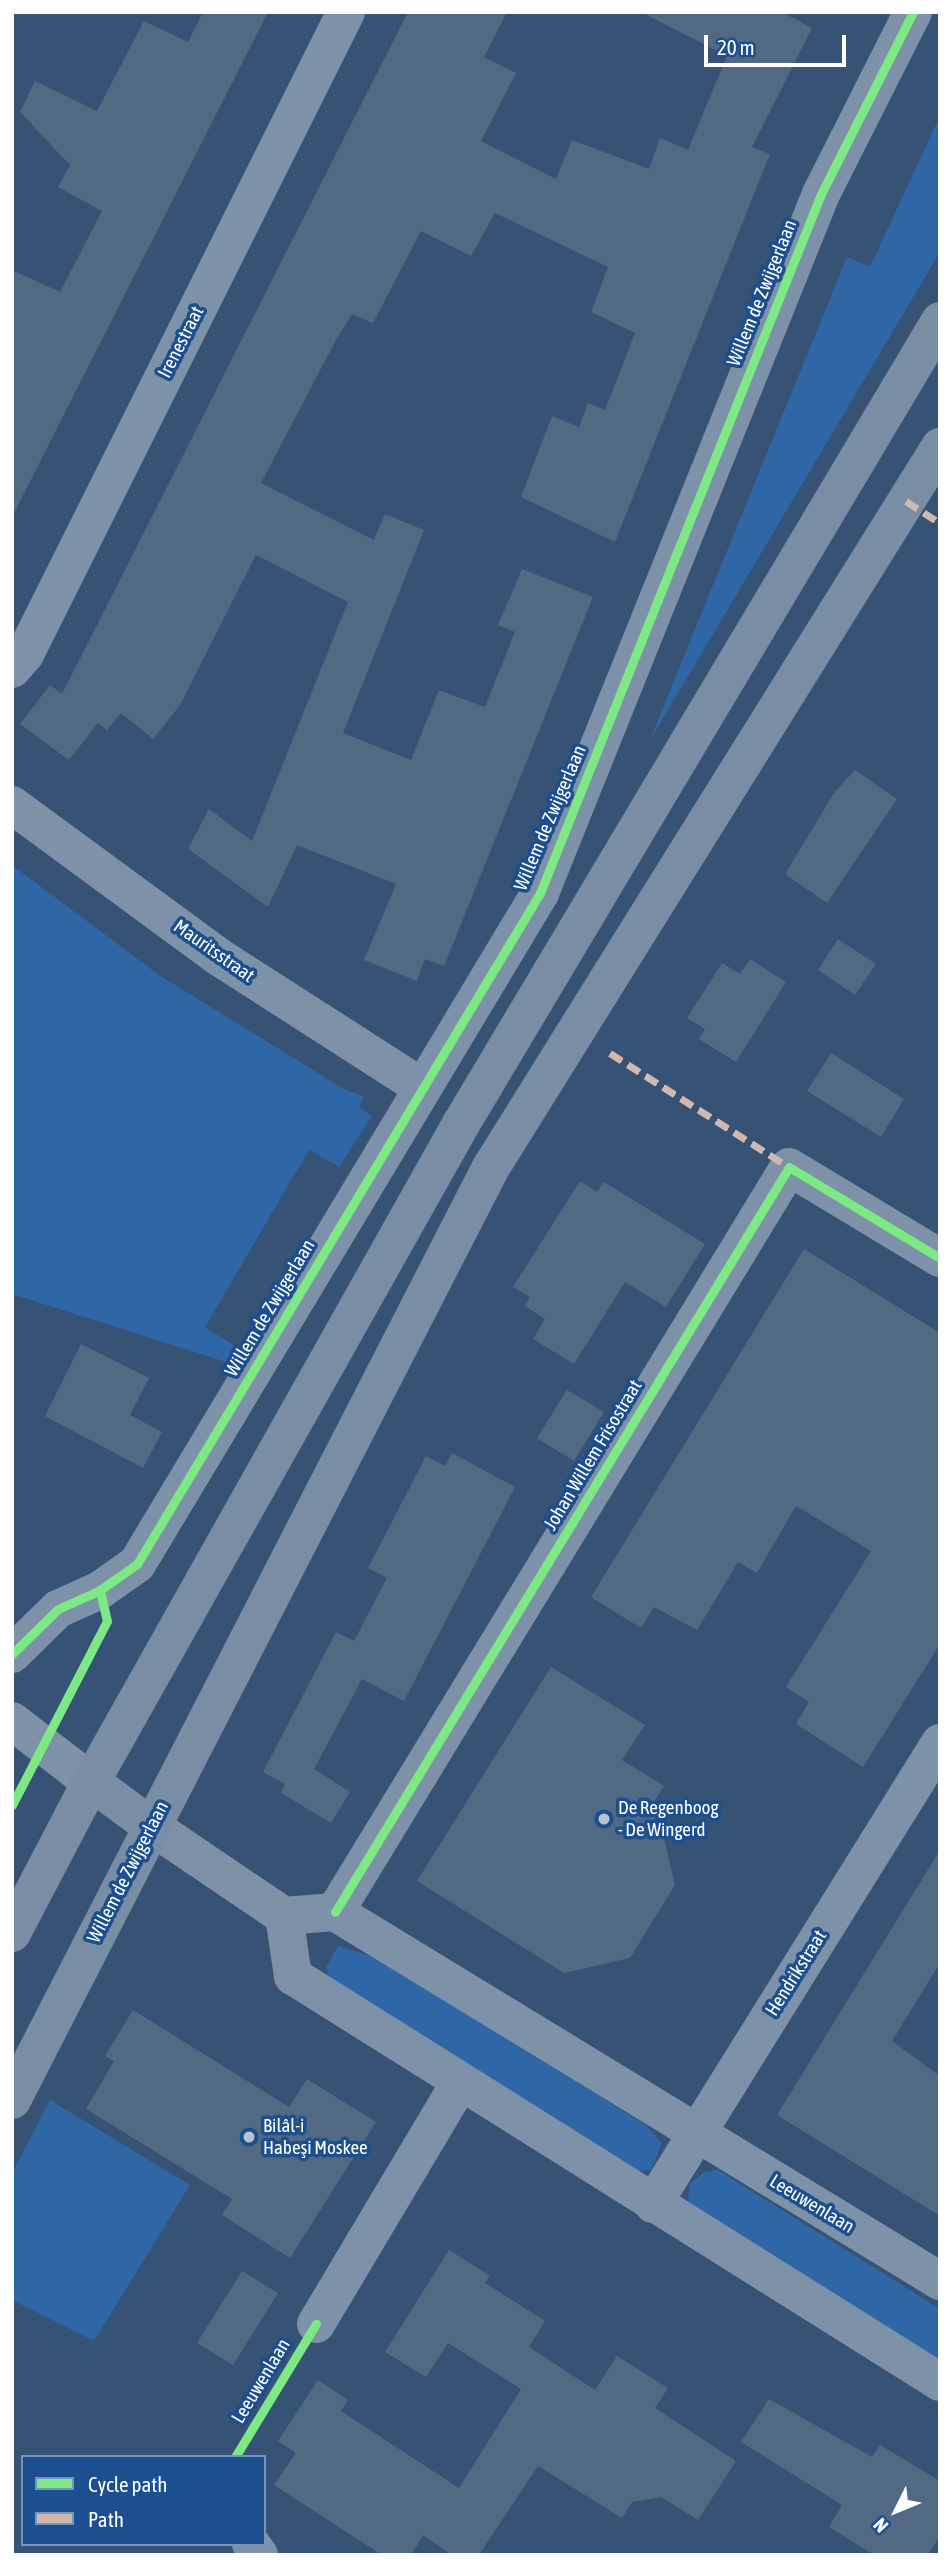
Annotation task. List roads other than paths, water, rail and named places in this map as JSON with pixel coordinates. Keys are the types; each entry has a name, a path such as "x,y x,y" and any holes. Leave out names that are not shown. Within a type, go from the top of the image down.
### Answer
{"main road":[{"path":"12,1933 91,1782 468,1112 940,321"},
{"name":"Willem de Zwijgerlaan","path":"12,2100 490,1169 940,447"},
{"path":"91,1782 151,1826"}],"street":[{"name":"Irenestraat","path":"12,669 31,642 346,12"},
{"name":"Willem de Zwijgerlaan","path":"12,1654 58,1609 100,1590 136,1564 540,893 821,194 913,12"},
{"name":"Mauritsstraat","path":"12,805 219,957 423,1088"},
{"name":"Johan Willem Frisostraat","path":"335,1912 789,1167 940,1258"},
{"path":"12,1721 91,1782"},
{"name":"Hendrikstraat","path":"653,2204 940,1743"},
{"path":"151,1826 284,1916 335,1912"},
{"name":"Leeuwenlaan","path":"335,1912 940,2281"},
{"path":"284,1916 293,1976 940,2382"},
{"path":"316,2324 460,2082"}],"place":[{"name":"De Regenboog - De Wingerd","path":"604,1819"},
{"name":"Bilâl-i Habeşi Moskee","path":"249,2137"}]}
